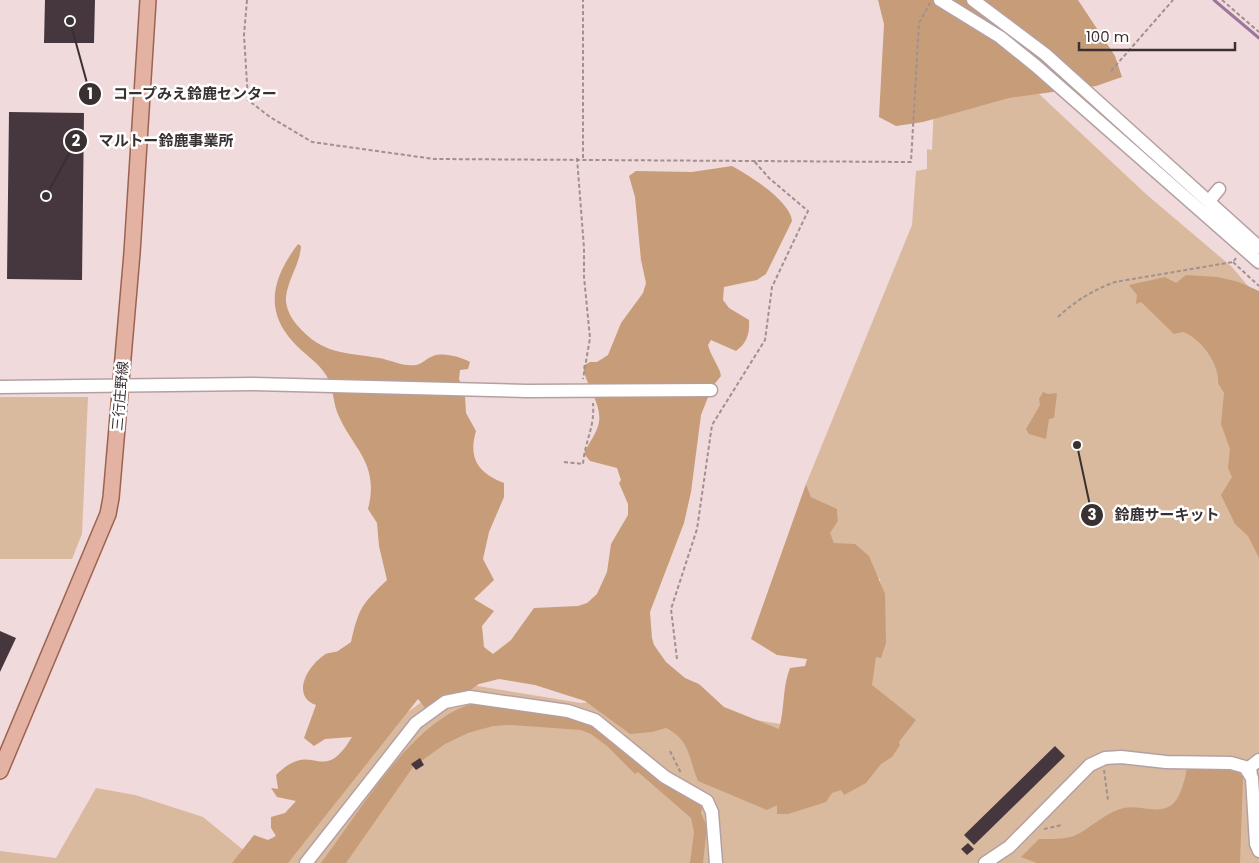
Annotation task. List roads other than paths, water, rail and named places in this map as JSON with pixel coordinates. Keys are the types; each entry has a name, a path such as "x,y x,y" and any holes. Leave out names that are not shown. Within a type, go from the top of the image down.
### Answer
{"main road":[{"name":"三行庄野線","path":"0,772 108,514 111,498 141,124 148,0"}],"street":[{"path":"940,0 1000,37 1036,66 1259,262"},
{"path":"963,13 973,0 1046,54 1259,247"},
{"path":"1209,202 1218,189"},
{"path":"0,388 253,384 527,390 711,390"},
{"path":"306,863 416,723 445,702 470,697 568,711 595,720 665,777 707,800 712,808 716,863"},
{"path":"986,863 1009,847 1082,772 1097,761 1121,757 1166,762 1231,763 1245,767 1251,776"},
{"path":"1259,760 1250,767 1256,844 1259,851"}],"waterway":[{"path":"1214,0 1259,38"}],"place":[{"name":"コープみえ鈴鹿センター","path":"70,21"},
{"name":"マルトー鈴鹿事業所","path":"46,196"},
{"name":"鈴鹿サーキット","path":"1077,445"}]}
